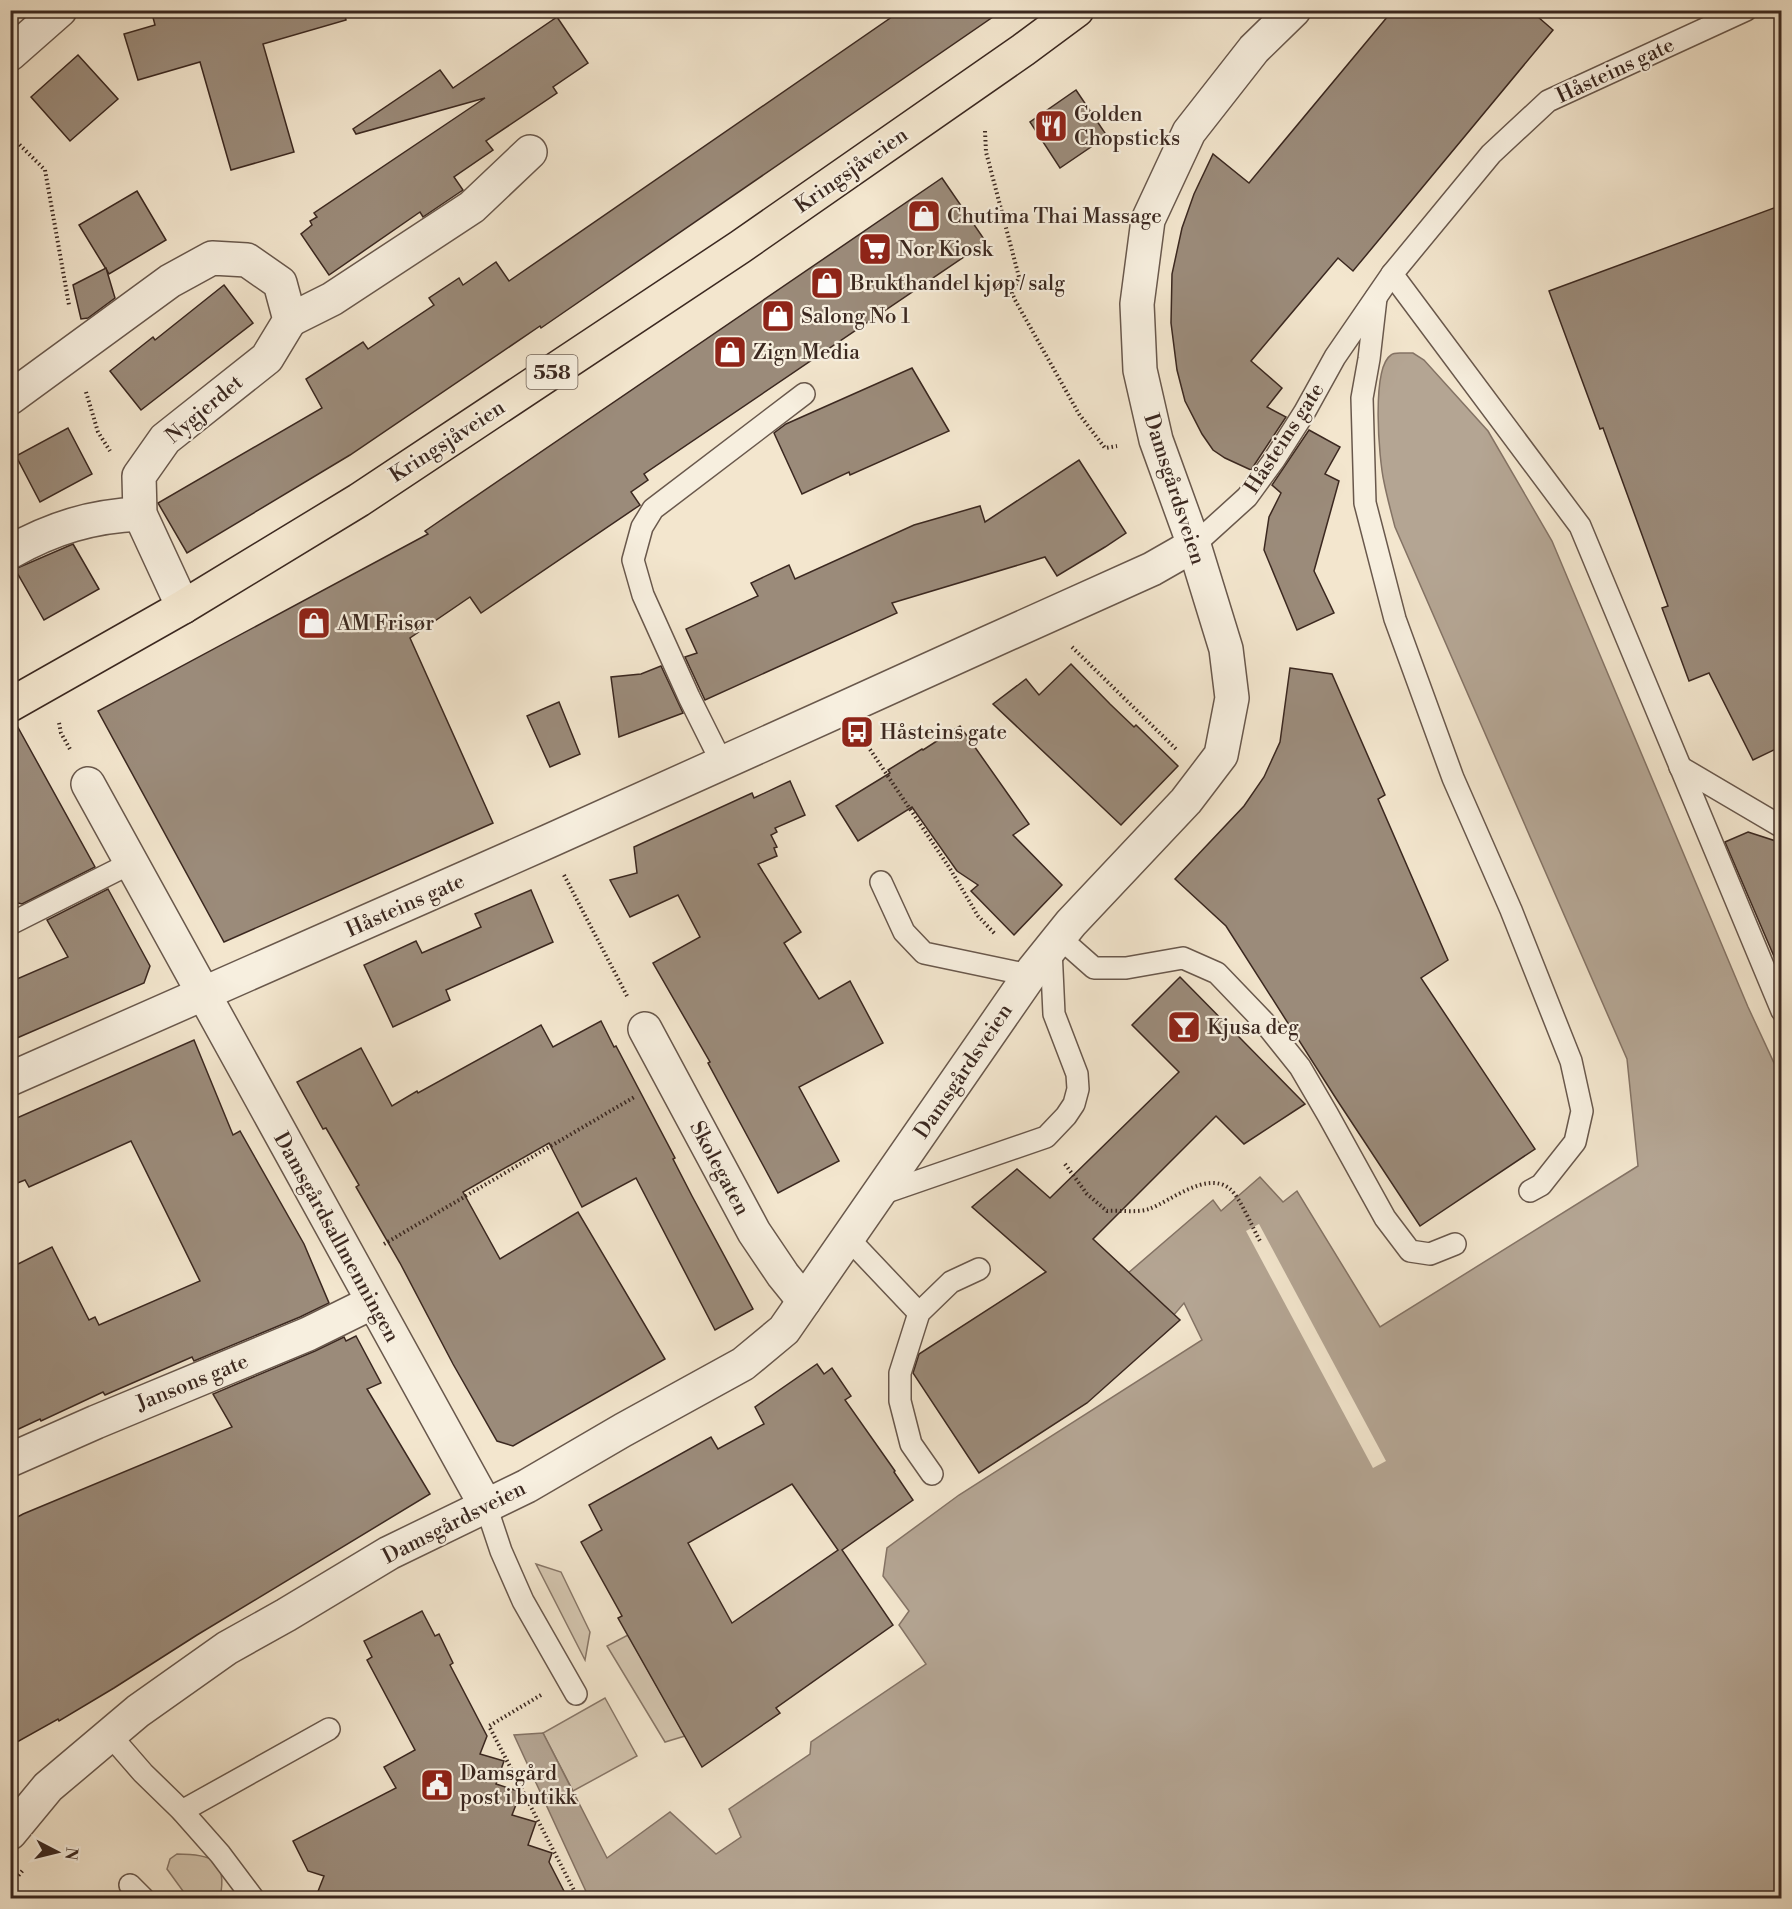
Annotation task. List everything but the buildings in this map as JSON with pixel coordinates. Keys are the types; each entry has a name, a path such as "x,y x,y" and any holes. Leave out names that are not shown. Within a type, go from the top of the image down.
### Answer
{"main road":[{"name":"Kringsjåveien","path":"10,705 183,607 359,500 721,260 1077,10"}],"street":[{"path":"10,54 60,10"},
{"name":"Damsgårdsveien","path":"10,1833 48,1787 138,1711 226,1647 286,1615 389,1553 527,1486 742,1364 784,1330 1029,975 1071,923 1186,801 1221,755 1232,698 1226,649 1194,545 1156,440 1140,370 1137,304 1148,220 1189,132 1254,49 1294,10"},
{"path":"10,398 170,281 212,258 247,260 280,283 290,320 332,299 472,207 530,152"},
{"name":"Nygjerdet","path":"183,607 140,514 139,476 165,439 267,358 290,320"},
{"path":"10,552 60,528 112,515 140,514"},
{"name":"Håsteins gate","path":"10,1079 722,763 1152,569 1194,545"},
{"name":"Damsgårdsallmenningen","path":"88,784 486,1506"},
{"name":"Skolegaten","path":"645,1029 754,1232 804,1301"},
{"name":"Jansons gate","path":"10,1460 268,1351 373,1302"}],"lane":[{"name":"Håsteins gate","path":"1194,545 1254,488 1304,412 1335,357 1392,274 1491,154 1548,101 1746,10"},
{"path":"1392,274 1580,526 1782,1011"},
{"path":"1376,298 1370,359 1362,398 1365,503 1395,619 1453,778 1511,910 1571,1062 1582,1111 1575,1142 1541,1185 1530,1191"},
{"path":"722,763 642,595 633,560 642,527 653,509 804,394"},
{"path":"1680,767 1782,827"},
{"path":"10,924 131,863"},
{"path":"881,882 904,932 924,953 1029,975"},
{"path":"877,1195 1046,1137 1066,1116 1074,1104 1078,1089 1077,1074 1054,1014 1055,943"},
{"path":"1055,943 1095,968 1126,968 1183,958 1217,974 1264,1022 1300,1067 1385,1218 1410,1251 1430,1254 1455,1244"},
{"path":"847,1237 919,1314"},
{"path":"932,1474 911,1444 900,1401 900,1373 919,1314 951,1282 979,1269"},
{"name":"Damsgårdsallmenningen","path":"486,1506 501,1551 523,1601 571,1687"},
{"path":"182,1811 329,1729"},
{"path":"110,1736 220,1854 253,1899"}],"path":[{"path":"985,131 986,152 1019,277 1012,293 1056,374 1079,414 1105,448 1156,440"},
{"path":"10,135 45,170 63,264"},
{"path":"86,390 98,432 113,457"},
{"path":"1069,645 1204,777"},
{"path":"58,722 61,733"},
{"path":"870,750 949,867 978,916 1011,950 1055,943"},
{"path":"575,898 625,991"},
{"path":"352,1263 670,1076"},
{"path":"1046,1137 1087,1194 1107,1210 1147,1210 1179,1193 1210,1182 1223,1184 1232,1191 1260,1241"},
{"path":"571,1687 489,1726 578,1899"}],"shaded area":[{"path":"1413,353 1424,360 1488,431 1552,541 1748,1007 1781,1078 1781,1898 589,1898 514,1735 543,1733 607,1858 670,1812 716,1854 741,1837 729,1809 810,1754 811,1742 926,1664 899,1625 909,1611 883,1576 887,1548 959,1495 1202,1340 1184,1303 1173,1316 1127,1274 1213,1200 1221,1211 1260,1177 1283,1202 1297,1191 1380,1327 1638,1166 1627,1059 1395,527 1382,471 1379,395 1385,363 1392,354"},
{"path":"536,1564 561,1572 590,1632 585,1660"},
{"path":"628,1635 685,1736 665,1742 607,1646"},
{"path":"605,1698 637,1756 573,1791 543,1733"},
{"path":"177,1854 199,1855 214,1861 221,1875 220,1898 188,1898 167,1869 170,1859"}],"pier":[{"path":"1259,1224 1386,1461 1373,1468 1246,1231"}],"place":[{"name":"Golden Chopsticks","path":"1051,126"},
{"name":"Chutima Thai Massage","path":"924,216"},
{"name":"Nor Kiosk","path":"875,249"},
{"name":"Brukthandel kjøp / salg","path":"827,283"},
{"name":"Salong No 1","path":"778,316"},
{"name":"Zign Media","path":"730,352"},
{"name":"AM Frisør","path":"314,623"},
{"name":"Håsteins gate","path":"857,732"},
{"name":"Kjusa deg","path":"1184,1027"},
{"name":"Damsgård post i butikk","path":"437,1785"}]}
